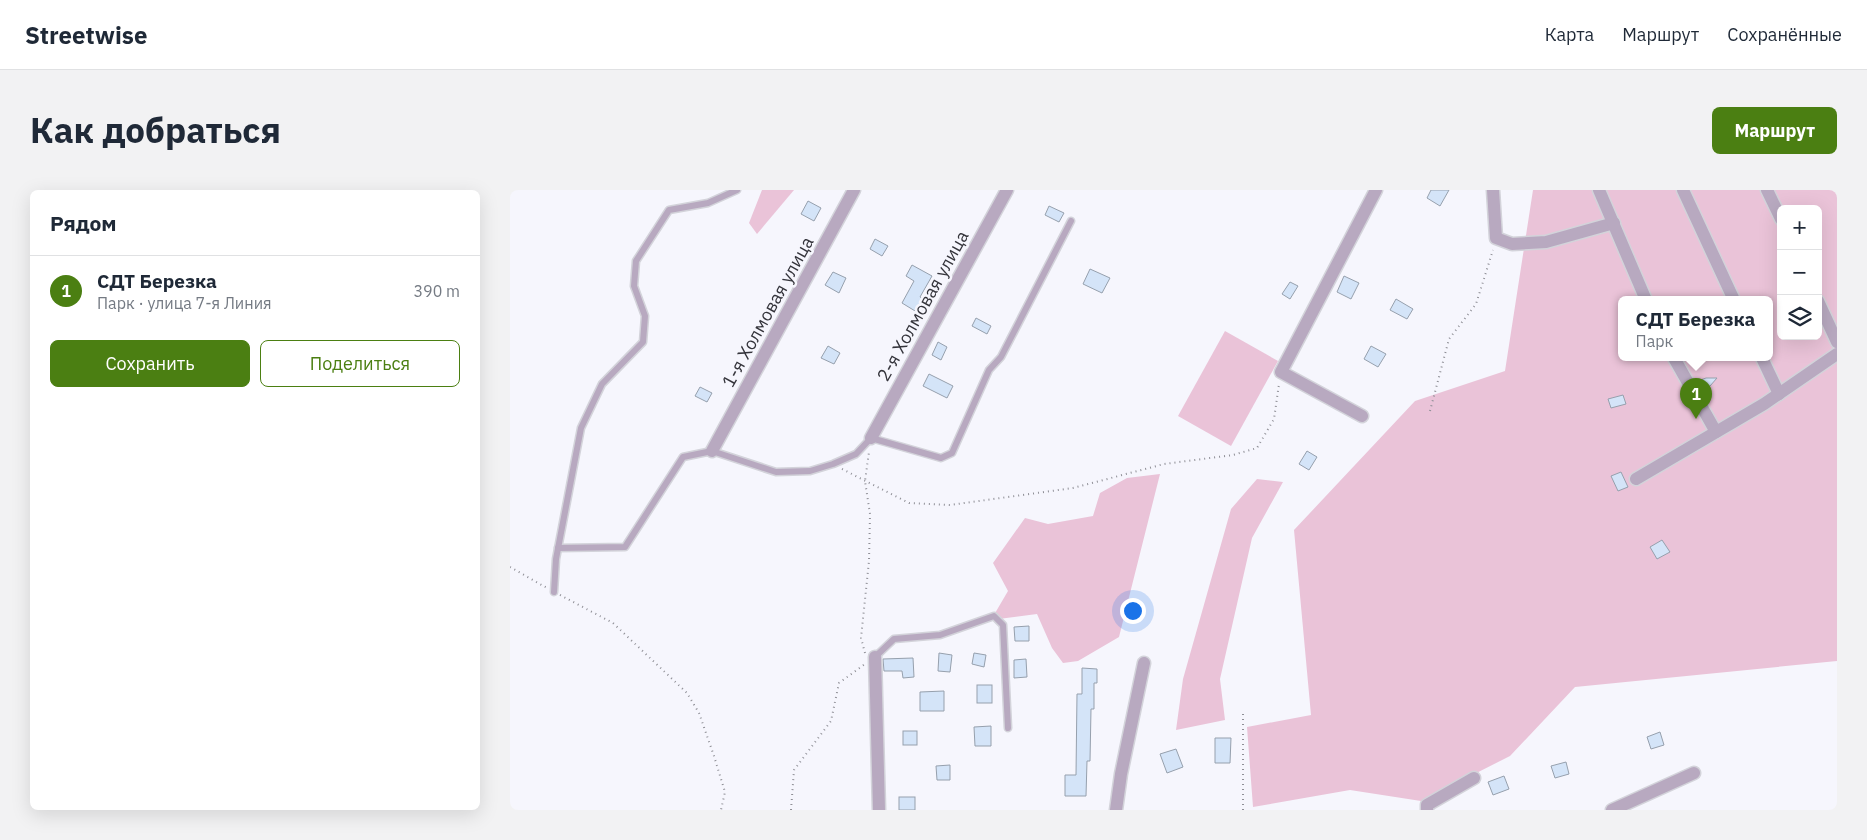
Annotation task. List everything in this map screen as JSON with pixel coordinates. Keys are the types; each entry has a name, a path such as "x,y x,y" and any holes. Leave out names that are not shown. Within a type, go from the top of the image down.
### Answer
{"street":[{"name":"1-я Холмовая улица","path":"712,451 854,190"},
{"name":"2-я Холмовая улица","path":"871,438 1006,190"},
{"path":"1362,416 1281,372 1376,190"},
{"path":"1493,190 1496,238 1512,244 1546,242 1614,223"},
{"path":"1599,190 1644,296"},
{"path":"1683,190 1732,296"},
{"path":"1767,190 1777,211"},
{"path":"1822,310 1837,342"},
{"path":"1636,478 1779,394 1837,354"},
{"path":"1676,361 1716,432"},
{"path":"1763,361 1779,394"},
{"path":"871,660 879,810"},
{"path":"1116,810 1121,774 1144,663"},
{"path":"1612,810 1694,774"},
{"path":"1428,810 1427,805 1474,778"}],"lane":[{"path":"554,592 558,548 581,428 602,384 643,342 645,316 634,286 636,261 669,210 708,202 737,190"},
{"path":"558,548 625,547 683,457 712,451 776,472 810,471 833,464 856,454 871,438 941,458 952,453 989,370 1001,357 1071,221"},
{"path":"871,660 894,639 940,635 994,616 1003,625 1008,728"}],"path":[{"path":"1430,411 1449,339 1476,304 1496,238"},
{"path":"833,464 909,503 950,505 1073,488 1164,464 1233,455 1257,448 1274,419 1281,372"},
{"path":"791,810 794,770 831,721 838,683 871,660 861,638 869,561 870,514 865,481 871,438"},
{"path":"510,567 613,623 687,692 699,713 725,792 722,810"},
{"path":"1243,710 1243,810"}],"shaded area":[{"path":"762,190 794,190 757,234 749,223"},
{"path":"1533,190 1837,190 1837,661 1575,687 1510,756 1421,801 1350,790 1253,807 1247,727 1311,715 1294,530 1415,401 1505,371"},
{"path":"1225,331 1278,361 1231,446 1178,416"},
{"path":"1160,474 1119,637 1078,661 1063,663 1052,648 1037,614 991,620 1008,591 993,563 1025,518 1048,524 1093,516 1100,493 1127,478"},
{"path":"1257,479 1283,482 1252,538 1220,679 1225,720 1176,730 1183,679 1231,509"}],"building":[{"path":"1431,190 1449,190 1440,206 1427,198"},
{"path":"808,201 821,208 814,221 801,214"},
{"path":"1049,206 1064,213 1059,222 1045,215"},
{"path":"875,239 888,246 882,256 870,249"},
{"path":"912,265 932,276 920,297 927,301 920,314 902,303 914,281 906,276"},
{"path":"1090,269 1110,278 1102,293 1083,284"},
{"path":"833,272 846,278 839,293 825,285"},
{"path":"1344,276 1359,283 1351,299 1337,292"},
{"path":"1290,282 1298,286 1290,299 1282,294"},
{"path":"1396,299 1413,309 1407,319 1390,310"},
{"path":"976,318 991,326 987,334 972,326"},
{"path":"938,342 947,347 941,360 932,355"},
{"path":"828,346 840,353 834,364 821,358"},
{"path":"1371,346 1386,354 1378,367 1364,359"},
{"path":"929,374 953,386 947,398 923,386"},
{"path":"1706,378 1717,378 1710,386 1702,390 1698,381"},
{"path":"700,387 712,393 707,402 695,396"},
{"path":"1623,395 1626,404 1611,408 1608,399"},
{"path":"1307,451 1317,457 1309,470 1299,464"},
{"path":"1621,472 1628,487 1618,491 1611,476"},
{"path":"1662,540 1670,552 1657,559 1650,547"},
{"path":"1029,626 1029,641 1015,641 1014,627"},
{"path":"939,653 952,655 950,672 938,671"},
{"path":"974,653 986,655 984,667 972,664"},
{"path":"913,658 914,677 903,678 902,671 884,671 883,659"},
{"path":"1026,659 1027,677 1014,678 1014,660"},
{"path":"1082,668 1097,669 1097,683 1094,683 1094,709 1091,709 1090,761 1087,761 1086,796 1065,796 1065,775 1076,775 1077,694 1082,694"},
{"path":"977,685 992,685 992,703 977,703"},
{"path":"944,691 944,711 920,711 920,692"},
{"path":"991,726 991,746 975,746 974,727"},
{"path":"903,731 917,731 917,745 903,745"},
{"path":"1660,732 1664,745 1651,749 1647,737"},
{"path":"1215,738 1231,738 1230,763 1215,763"},
{"path":"1176,749 1183,767 1167,773 1160,754"},
{"path":"1566,762 1569,774 1555,778 1551,766"},
{"path":"950,765 950,780 937,780 936,766"},
{"path":"1504,776 1509,789 1493,795 1488,782"},
{"path":"899,797 915,797 915,810 899,810"}],"place":[{"name":"СДТ Березка","path":"1696,419"}]}
